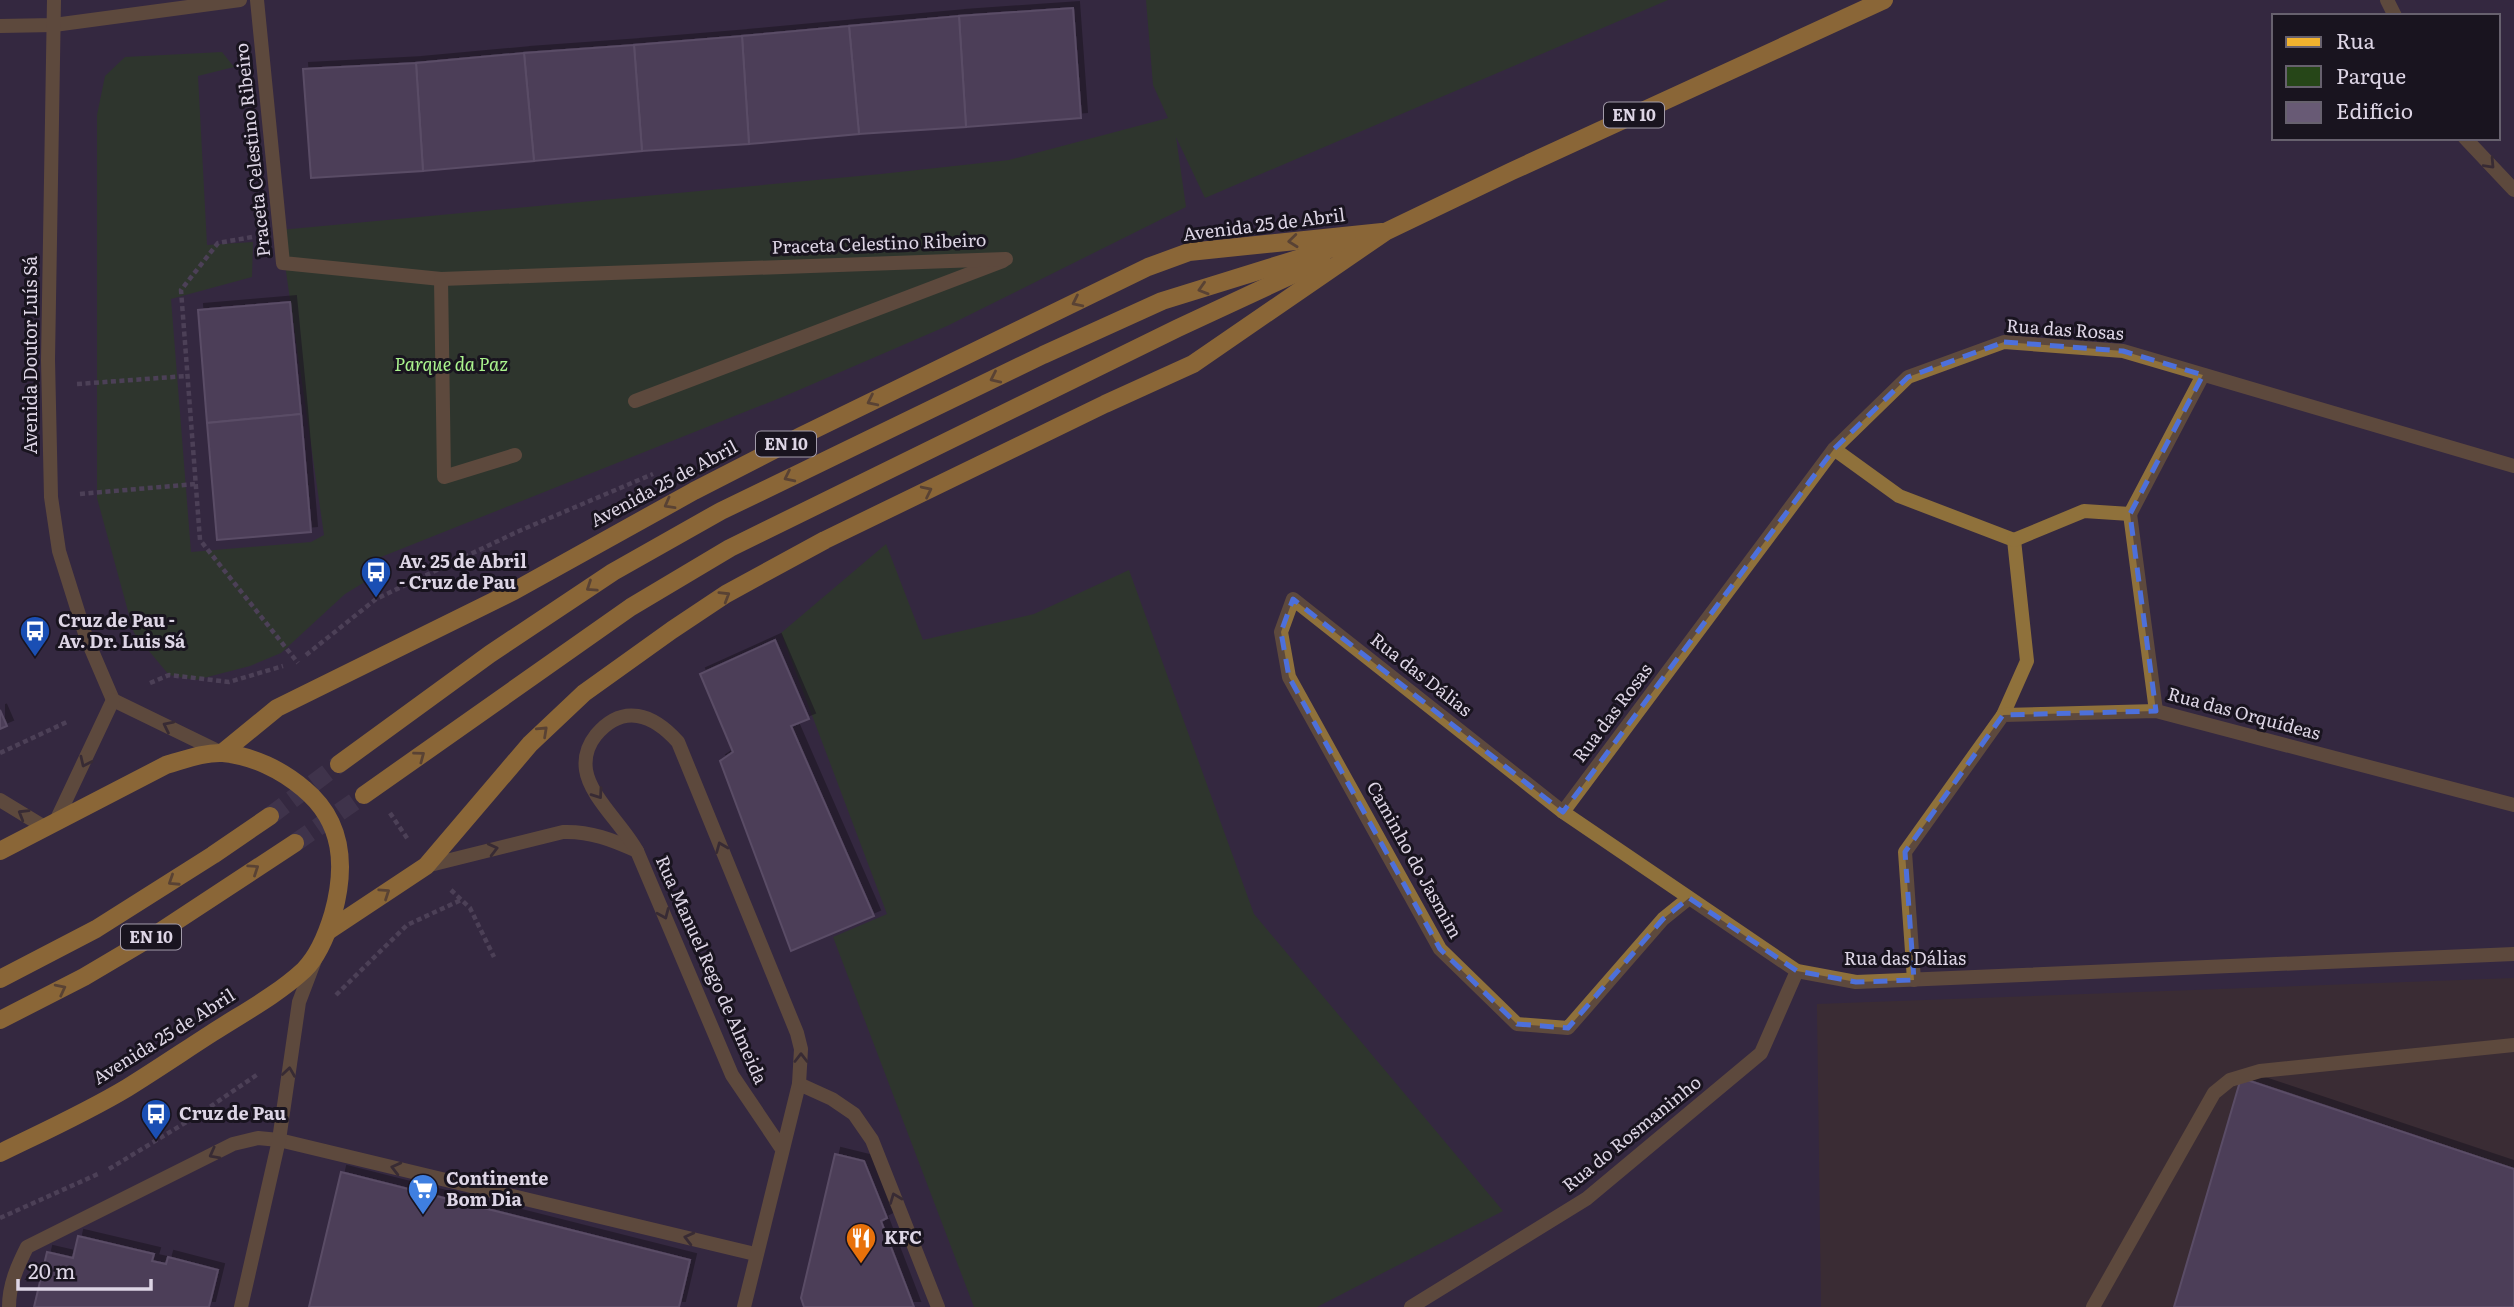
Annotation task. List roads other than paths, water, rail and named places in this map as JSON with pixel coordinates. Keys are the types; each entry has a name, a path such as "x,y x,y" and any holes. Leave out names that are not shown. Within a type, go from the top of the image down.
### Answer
{"main road":[{"name":"Avenida 25 de Abril","path":"328,931 426,866 530,744 584,693 726,594 825,540 1105,404 1193,365 1385,232 1524,165 1884,0"},
{"name":"Avenida 25 de Abril","path":"222,753 277,708 514,591 694,491 789,442 1148,267 1189,252 1385,232"},
{"name":"EN 10","path":"339,764 490,653 613,572 721,511 1043,355 1162,301 1385,232"},
{"name":"EN 10","path":"364,795 631,607 730,548 1178,328 1385,232"},
{"name":"Avenida 25 de Abril","path":"0,851 166,765 192,757 222,753 255,760 288,775 318,801 334,831 342,863 340,888 328,931 305,969 270,996 126,1088 0,1153"},
{"name":"EN 10","path":"0,979 96,929 270,816"},
{"name":"EN 10","path":"0,1020 84,977 155,935 295,843"}],"street":[{"name":"Avenida Doutor Luís Sá","path":"54,0 48,386 51,497 59,551 86,637 113,700"},
{"path":"0,26 54,25 240,0"},
{"name":"Praceta Celestino Ribeiro","path":"257,0 283,263 441,279 1006,259 635,401"},
{"path":"2467,140 2514,190"},
{"path":"441,279 444,477 515,456"},
{"name":"Rua das Rosas","path":"1563,812 1834,449 1908,377 2004,342 2123,351 2514,466"},
{"path":"2156,711 2130,514 2203,375"},
{"path":"1834,449 1899,496 2014,540 2084,511 2130,514"},
{"path":"1914,980 1905,852 2003,715 2027,661 2014,540"},
{"name":"Rua das Dálias","path":"1293,599 1563,812 1797,971 1856,982 2514,954"},
{"name":"Caminho do Jasmim","path":"1293,599 1282,632 1289,677 1440,949 1517,1024 1568,1028 1663,919 1689,898"},
{"path":"0,800 50,825 113,700"},
{"name":"EN 10","path":"113,700 222,753"},
{"name":"Rua das Orquídeas","path":"2003,715 2156,711 2514,806"},
{"path":"637,851 595,792 587,778 585,766 586,751 603,727 628,715 643,716 657,723 678,742 797,1033 801,1049 799,1084 744,1307"},
{"name":"Rua Manuel Rego de Almeida","path":"426,866 574,831 598,836 637,851 738,1087 782,1149"},
{"path":"241,1307 279,1140 299,1002 317,953"},
{"name":"Rua do Rosmaninho","path":"1411,1307 1586,1199 1761,1053 1797,971"},
{"path":"2093,1307 2214,1093 2230,1080 2260,1071 2514,1045"},
{"path":"799,1084 832,1099 854,1114 872,1140 938,1307"},
{"path":"9,1307 9,1295 16,1268 27,1247 233,1144 258,1138 279,1140 755,1254"}],"tunnel":[{"path":"270,816 339,764"},
{"path":"295,843 364,795"}],"place":[{"name":"Av. 25 de Abril - Cruz de Pau","path":"376,599"},
{"name":"Cruz de Pau - Av. Dr. Luis Sá","path":"35,658"},
{"name":"Cruz de Pau","path":"156,1141"},
{"name":"Continente Bom Dia","path":"423,1216"},
{"name":"KFC","path":"861,1265"}],"park label":[{"name":"Parque da Paz","path":"451,365"}]}
